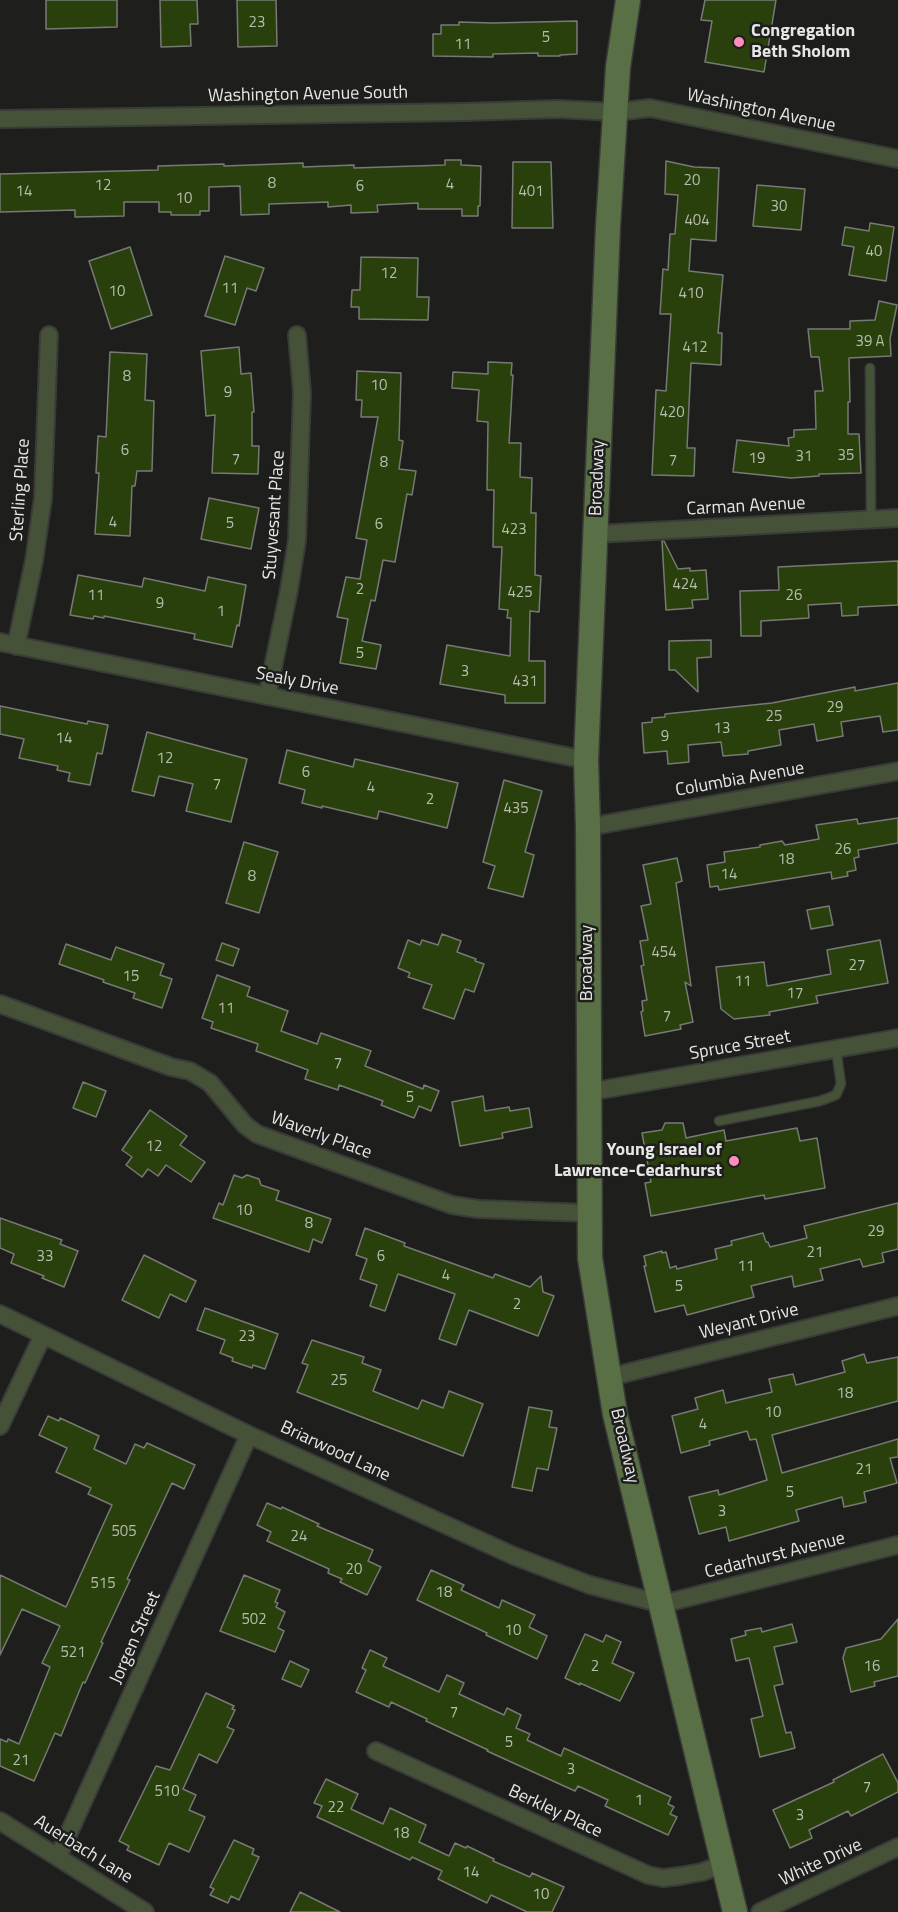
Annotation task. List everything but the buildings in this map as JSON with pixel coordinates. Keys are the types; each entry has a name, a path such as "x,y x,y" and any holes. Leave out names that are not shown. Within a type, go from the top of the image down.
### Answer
{"main road":[{"name":"Broadway","path":"628,0 618,68 608,226 586,760 590,1258 615,1414 735,1912"}],"street":[{"name":"Washington Avenue","path":"616,112 650,108 898,159"},
{"name":"Washington Avenue South","path":"0,119 452,113 558,109 616,112"},
{"name":"Sterling Place","path":"8,644 34,561 43,498 50,335"},
{"name":"Stuyvesant Place","path":"267,696 297,540 302,393 297,335"},
{"name":"Carman Avenue","path":"596,534 898,518"},
{"name":"Sealy Drive","path":"8,644 586,760"},
{"name":"Columbia Avenue","path":"588,827 898,771"},
{"name":"Waverly Place","path":"0,1004 190,1071 210,1083 245,1125 257,1134 452,1205 478,1209 588,1213"},
{"name":"Spruce Street","path":"589,1092 898,1038"},
{"name":"Weyant Drive","path":"610,1377 898,1306"},
{"name":"Briarwood Lane","path":"0,1314 249,1435 514,1556 590,1585 662,1604"},
{"path":"0,1426 43,1335"},
{"name":"Jorgen Street","path":"58,1857 249,1435"},
{"name":"Cedarhurst Avenue","path":"662,1604 898,1545"},
{"name":"Berkley Place","path":"376,1751 648,1875 663,1878 680,1876 702,1872 724,1864"},
{"name":"Auerbach Lane","path":"0,1821 145,1912"},
{"name":"White Drive","path":"760,1912 898,1847"}],"lane":[{"path":"870,368 871,519"},
{"path":"719,1121 820,1101 836,1095 842,1084 836,1049"}],"place":[{"name":"Congregation Beth Sholom","path":"739,42"},
{"name":"Young Israel of Lawrence-Cedarhurst","path":"734,1161"}]}
